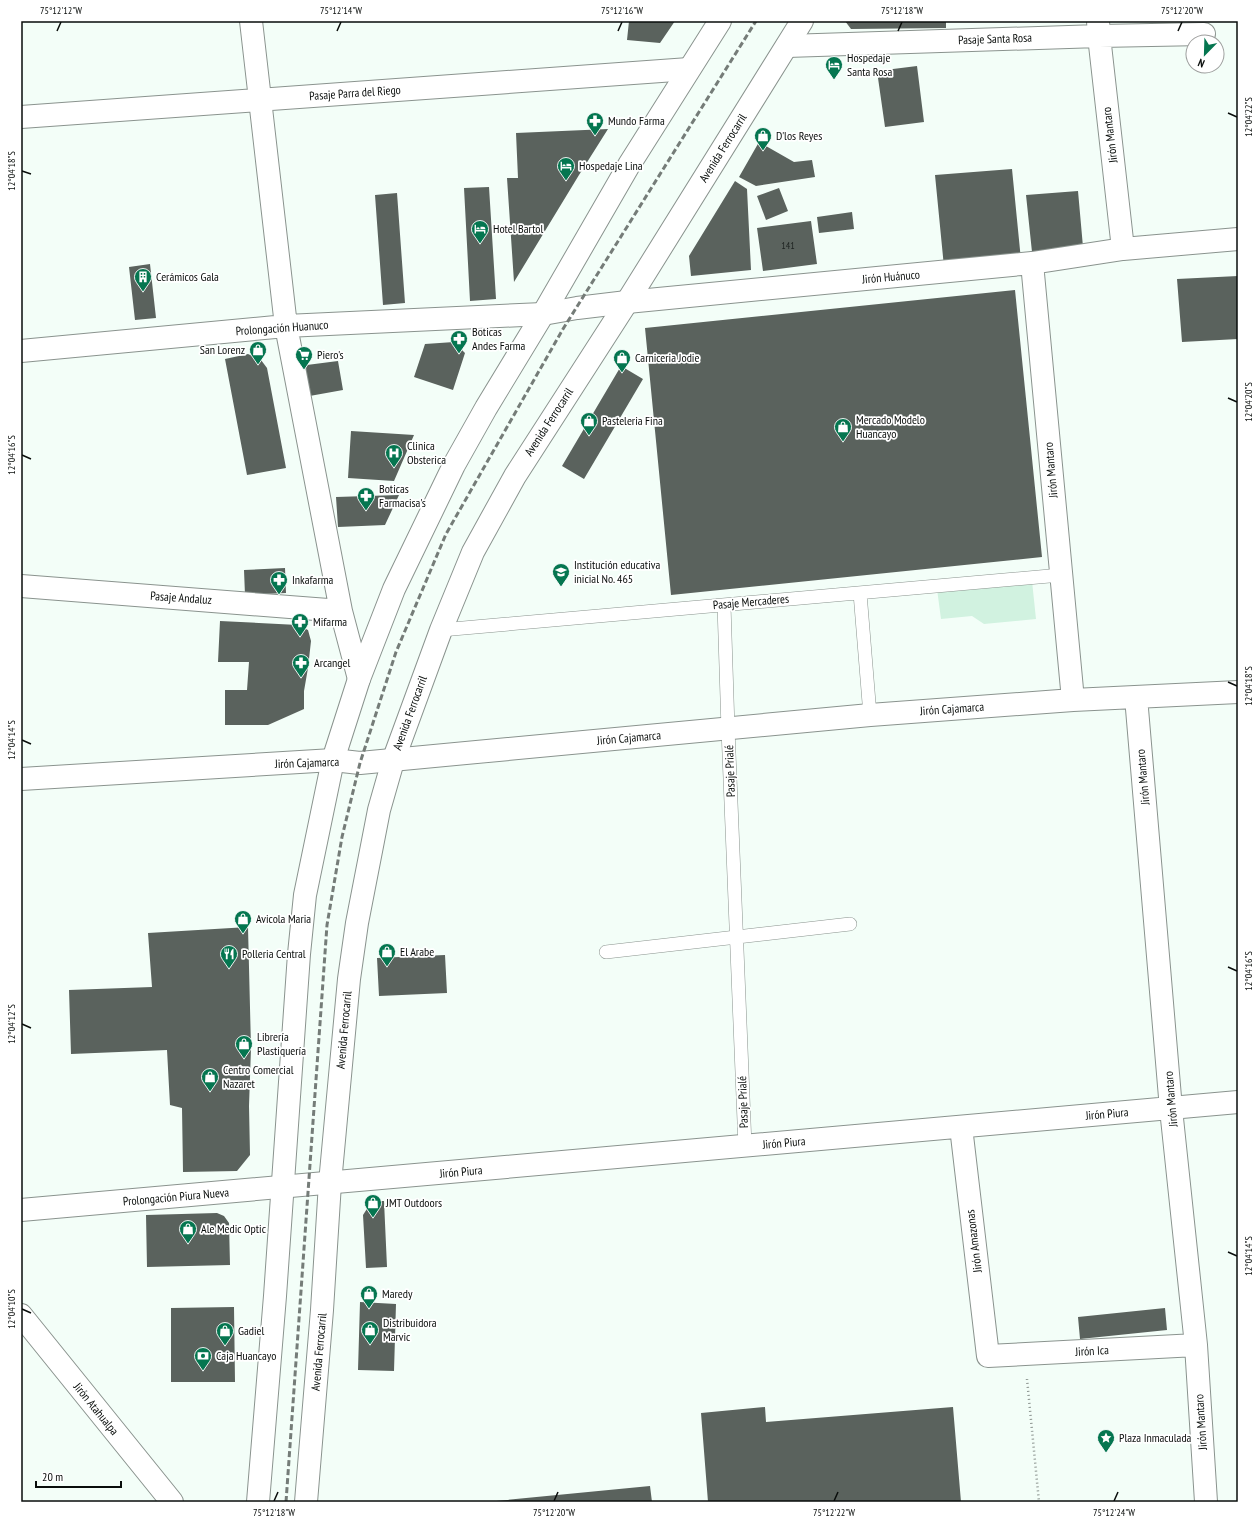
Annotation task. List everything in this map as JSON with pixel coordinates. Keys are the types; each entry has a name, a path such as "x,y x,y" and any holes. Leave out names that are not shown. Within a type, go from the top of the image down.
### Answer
{"street":[{"path":"251,21 286,326 341,611 359,679"},
{"path":"258,1502 305,895 333,760 359,679 394,589 454,465 629,165 720,21"},
{"name":"Avenida Ferrocarril","path":"306,1502 322,1310 330,1183 349,979 357,923 379,810 392,761 441,630 474,552 515,476 627,302 802,21"},
{"name":"Pasaje Santa Rosa","path":"787,46 1098,28 1204,34"},
{"name":"Jirón Mantaro","path":"1098,28 1123,249"},
{"name":"Pasaje Parra del Riego","path":"21,118 689,69"},
{"name":"Jirón Huánuco","path":"543,314 627,302 1032,263 1123,249 1238,239"},
{"name":"Jirón Mantaro","path":"1032,263 1074,700"},
{"name":"Prolongación Huanuco","path":"21,351 286,326 543,314"},
{"name":"Pasaje Andaluz","path":"21,586 341,611"},
{"name":"Jirón Cajamarca","path":"21,778 333,760 360,763 392,761 870,715 1074,700 1238,692"},
{"name":"Jirón Mantaro","path":"1136,697 1171,1108 1196,1345 1206,1502"},
{"name":"Jirón Piura","path":"330,1183 1238,1102"},
{"name":"Jirón Amazonas","path":"961,1127 988,1356"},
{"name":"Prolongación Piura Nueva","path":"21,1210 330,1183"},
{"name":"Jirón Atahualpa","path":"21,1315 172,1502"},
{"name":"Jirón Ica","path":"988,1356 1196,1345"}],"lane":[{"name":"Pasaje Mercaderes","path":"441,630 1061,575"},
{"path":"860,593 870,715"},
{"name":"Pasaje Prialé","path":"724,605 745,1146"},
{"path":"606,952 850,924"}],"path":[{"path":"1025,1354 1039,1502"}],"green space":[{"path":"1032,581 1036,619 984,624 972,616 941,619 937,589"}],"building":[{"path":"629,21 675,21 660,43 627,40"},
{"path":"845,21 946,21 946,28 851,29"},
{"path":"917,66 924,122 885,127 877,71"},
{"path":"608,129 514,282 507,178 518,178 516,133"},
{"path":"759,142 794,162 812,160 815,177 756,186 739,177"},
{"path":"1012,169 1021,260 944,267 935,175"},
{"path":"735,181 747,189 751,270 691,276 689,256"},
{"name":"Hotel Bartol","path":"489,187 496,299 470,301 464,188"},
{"path":"779,188 788,211 766,220 757,196"},
{"path":"1078,191 1083,247 1032,252 1026,195"},
{"path":"397,193 405,303 383,305 375,195"},
{"path":"852,212 854,229 819,233 817,217"},
{"path":"811,221 817,264 763,271 757,228"},
{"name":"Cerámicos Gala","path":"150,264 156,318 135,320 129,267"},
{"path":"1238,276 1238,339 1182,342 1177,279"},
{"name":"Mercado Modelo Huancayo","path":"1015,290 1042,557 671,595 645,328"},
{"path":"454,342 465,353 453,390 414,377 425,344"},
{"path":"248,354 261,360 267,368 286,468 247,475 225,359"},
{"path":"338,361 343,390 304,397 299,366"},
{"path":"621,366 643,379 584,479 562,466"},
{"path":"351,431 414,435 394,481 348,478"},
{"path":"399,495 385,525 338,527 336,497"},
{"path":"285,568 286,593 245,595 244,570"},
{"path":"220,621 298,625 308,630 311,641 304,691 304,709 268,725 225,725 225,690 247,690 249,662 218,662"},
{"path":"248,927 251,1048 249,1106 250,1155 237,1171 183,1172 182,1108 170,1105 167,1050 71,1054 69,990 152,987 148,933"},
{"path":"445,955 447,993 379,996 377,958"},
{"path":"372,1201 384,1201 387,1267 366,1268 363,1215"},
{"name":"Ale Medic Optic","path":"217,1213 224,1216 229,1223 230,1265 147,1267 146,1215"},
{"path":"360,1302 396,1304 394,1371 358,1370"},
{"path":"234,1307 235,1382 171,1382 171,1308"},
{"path":"1165,1308 1167,1330 1080,1339 1078,1317"},
{"path":"765,1407 766,1422 953,1407 961,1502 708,1502 701,1413"},
{"path":"650,1486 652,1502 496,1502 496,1501"}],"railway":[{"path":"286,1502 327,925 342,837 360,763 396,652 446,534 563,329 756,21"}],"place":[{"name":"Hospedaje Santa Rosa","path":"834,80"},
{"name":"Mundo Farma","path":"595,136"},
{"name":"D'los Reyes","path":"763,151"},
{"name":"Hospedaje Lina","path":"566,181"},
{"name":"Hotel Bartol","path":"480,244"},
{"name":"Cerámicos Gala","path":"143,292"},
{"name":"Boticas Andes Farma","path":"459,354"},
{"name":"San Lorenz","path":"258,365"},
{"name":"Piero's","path":"304,370"},
{"name":"Carniceria Jodie","path":"622,373"},
{"name":"Pasteleria Fina","path":"589,436"},
{"name":"Mercado Modelo Huancayo","path":"843,442"},
{"name":"Clinica Obsterica","path":"394,468"},
{"name":"Boticas Farmacisa's","path":"366,511"},
{"name":"Institución educativa inicial No. 465","path":"561,587"},
{"name":"Inkafarma","path":"279,595"},
{"name":"Mifarma","path":"300,637"},
{"name":"Arcangel","path":"301,678"},
{"name":"Avicola Maria","path":"243,934"},
{"name":"El Arabe","path":"387,967"},
{"name":"Polleria Central","path":"229,969"},
{"name":"Librería Plastiquería","path":"244,1059"},
{"name":"Centro Comercial Nazaret","path":"210,1092"},
{"name":"JMT Outdoors","path":"373,1218"},
{"name":"Ale Medic Optic","path":"188,1244"},
{"name":"Maredy","path":"369,1309"},
{"name":"Distribuidora Marvic","path":"370,1345"},
{"name":"Gadiel","path":"225,1346"},
{"name":"Caja Huancayo","path":"203,1371"},
{"name":"Plaza Inmaculada","path":"1106,1453"}]}
